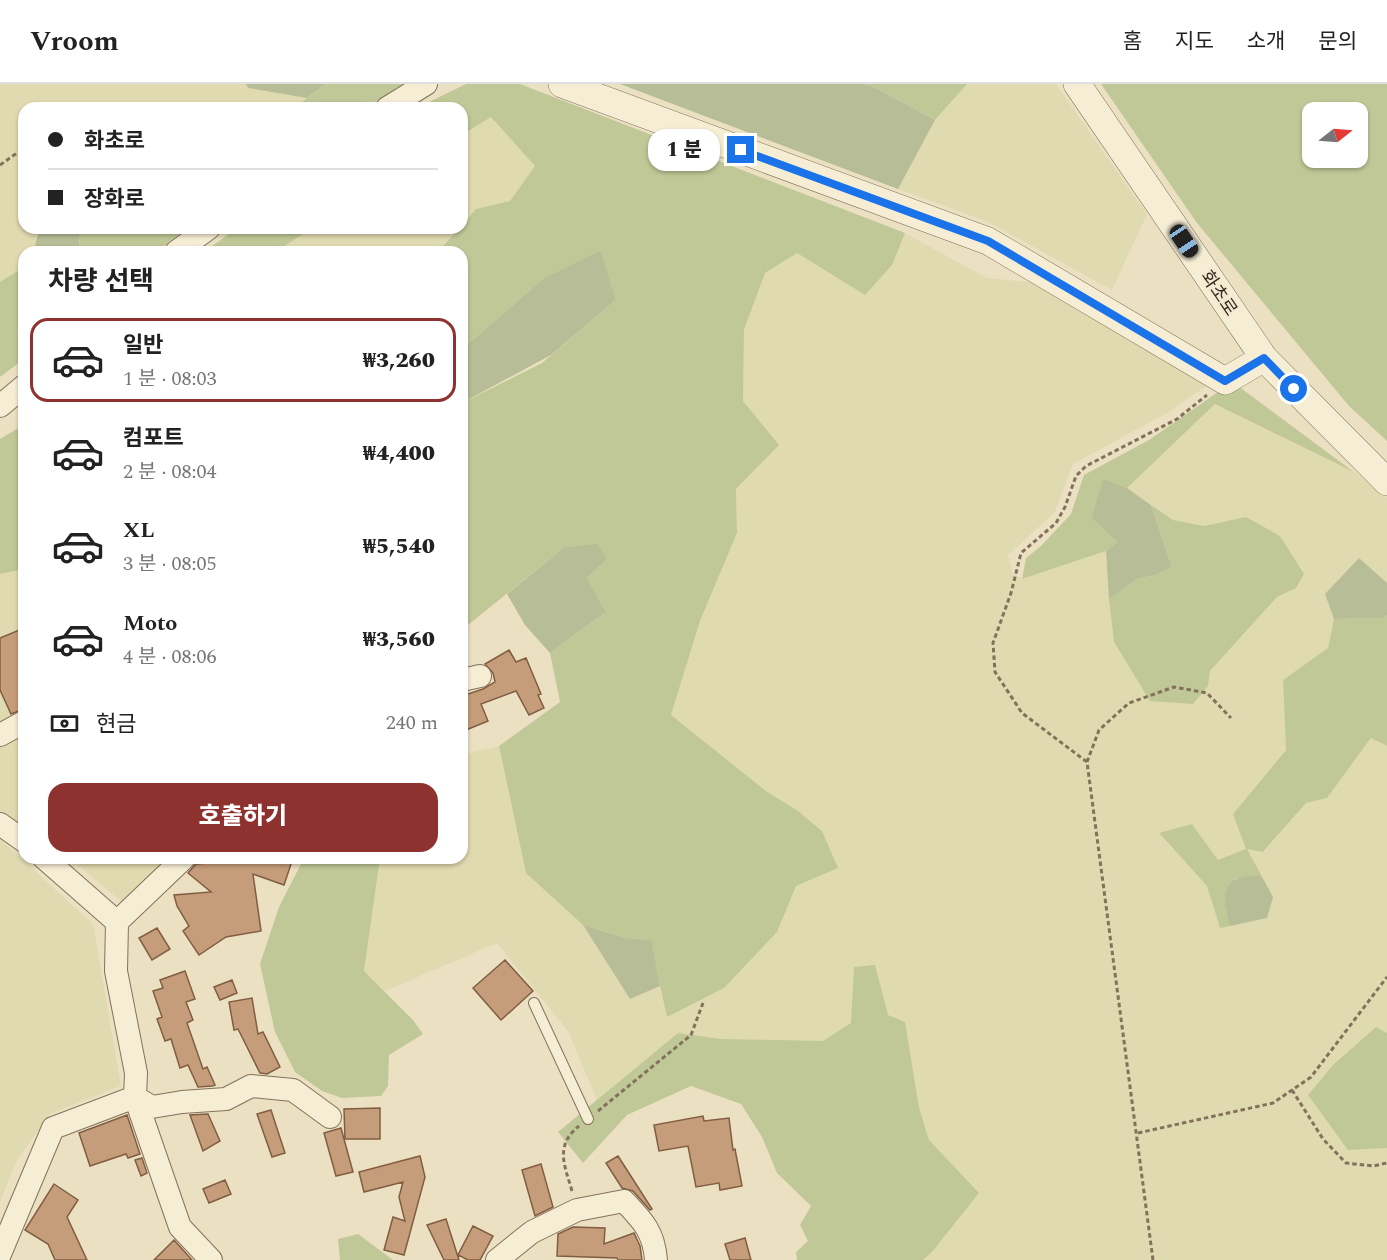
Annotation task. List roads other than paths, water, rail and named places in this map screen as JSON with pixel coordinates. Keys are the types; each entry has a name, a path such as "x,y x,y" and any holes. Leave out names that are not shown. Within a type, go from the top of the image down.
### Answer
{"street":[{"path":"397,102 426,84"},
{"path":"562,84 988,241 1225,381 1264,358"},
{"name":"화초로","path":"1077,84 1264,358 1387,482"},
{"path":"184,246 201,234"},
{"path":"0,406 18,391"},
{"path":"0,735 18,725"},
{"path":"0,824 18,837"},
{"path":"51,864 117,922"},
{"path":"178,864 117,922 116,971 136,1073 135,1096 180,1227 211,1260"},
{"path":"135,1096 152,1107 226,1098 250,1086 292,1090 330,1117"},
{"path":"0,1254 53,1128 135,1096"},
{"path":"497,1260 532,1232 578,1210 624,1201 645,1224 655,1243 656,1260"}],"lane":[{"path":"534,1003 588,1119"}]}
